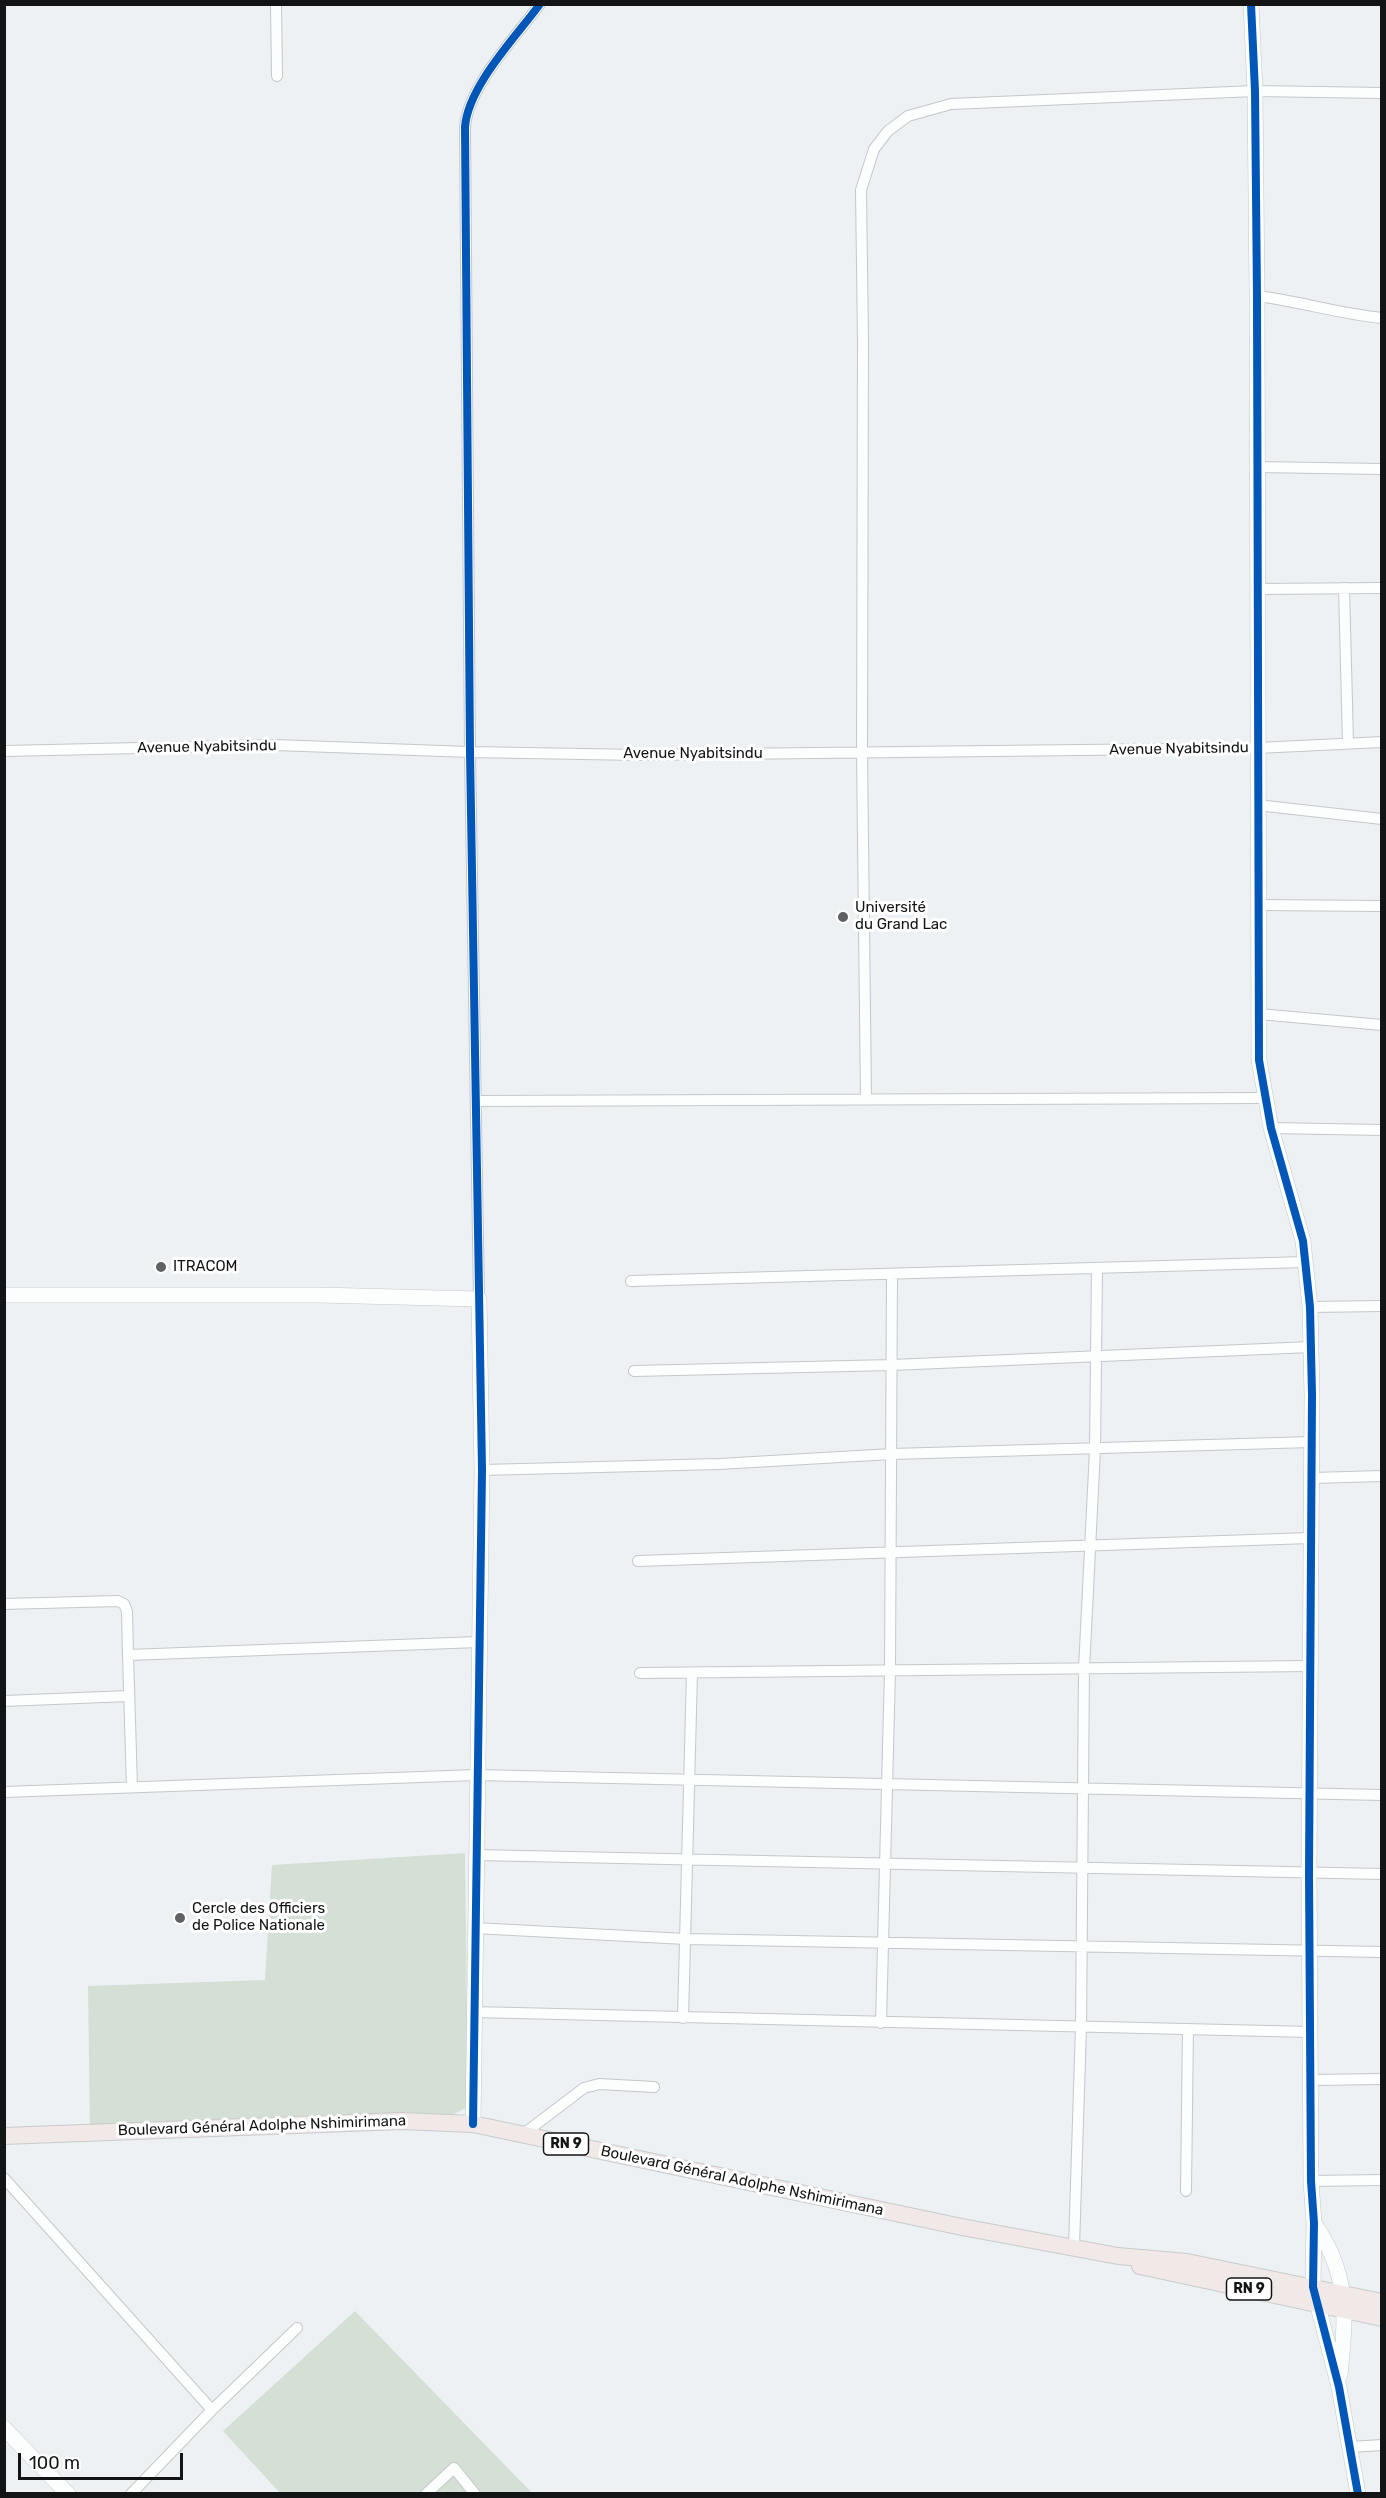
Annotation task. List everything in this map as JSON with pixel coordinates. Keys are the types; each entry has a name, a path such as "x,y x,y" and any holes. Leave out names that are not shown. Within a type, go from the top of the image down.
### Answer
{"main road":[{"name":"Boulevard Général Adolphe Nshimirimana","path":"4,2136 401,2121 473,2124 951,2224 1118,2256 1187,2262 1344,2302 1382,2318"},
{"name":"Boulevard Général Adolphe Nshimirimana","path":"1344,2302 1382,2302"}],"street":[{"path":"276,4 278,76"},
{"path":"473,2124 476,1775 482,1470 470,752 466,116 485,77 540,4"},
{"path":"1251,4 1255,91 1257,296 1259,1060 1271,1128 1303,1241 1310,1307 1312,1478 1309,1951 1311,2181 1315,2295 1339,2387 1358,2493"},
{"path":"866,1098 862,753 861,190 874,149 888,131 908,116 951,104 1255,91 1382,93"},
{"path":"1257,296 1282,299 1350,315 1382,318"},
{"path":"1256,466 1382,469"},
{"path":"1344,588 1348,742"},
{"path":"1256,589 1382,588"},
{"name":"Avenue Nyabitsindu","path":"4,751 275,744 470,752 639,755 1257,748 1382,742"},
{"path":"1257,805 1382,819"},
{"path":"1258,905 1382,906"},
{"path":"1258,1014 1382,1025"},
{"path":"476,1101 1264,1098"},
{"path":"1271,1128 1382,1130"},
{"path":"631,1281 1306,1262"},
{"path":"1074,2247 1081,2026 1084,1669 1092,1544 1097,1268"},
{"path":"881,2023 890,1670 892,1275"},
{"path":"4,1295 318,1294 479,1299"},
{"path":"1310,1307 1382,1306"},
{"path":"634,1371 892,1365 1311,1347"},
{"path":"482,1470 738,1463 892,1454 1312,1442"},
{"path":"1312,1478 1382,1476"},
{"path":"638,1561 1310,1538"},
{"path":"4,1604 118,1601 124,1604 127,1611 132,1787"},
{"path":"128,1655 479,1642"},
{"path":"640,1672 1311,1666"},
{"path":"683,2018 692,1673"},
{"path":"4,1701 129,1696"},
{"path":"4,1792 476,1775 1382,1794"},
{"path":"476,1855 1382,1874"},
{"path":"474,1928 686,1939 1382,1952"},
{"path":"474,2012 1310,2032"},
{"path":"1186,2191 1188,2029"},
{"path":"1311,2080 1382,2079"},
{"path":"522,2134 584,2088 599,2084 654,2087"},
{"path":"4,2178 212,2410"},
{"path":"1311,2181 1382,2180"},
{"path":"1314,2223 1327,2242 1344,2302 1339,2387"},
{"path":"131,2493 297,2328"},
{"path":"4,2428 68,2493"},
{"path":"1350,2447 1382,2445"},
{"path":"426,2493 454,2468 474,2493"}],"shaded area":[{"path":"465,1853 468,2107 454,2114 90,2132 88,1986 265,1980 272,1865"},
{"path":"355,2311 532,2493 280,2493 223,2431"}],"cycle path":[{"path":"473,2124 482,1470 470,752 465,127 468,111 484,79 540,4"},
{"path":"1251,4 1255,91 1257,296 1259,1060 1271,1128 1303,1241 1310,1307 1312,1395 1309,1873 1313,2287 1339,2387 1358,2494"}],"place":[{"name":"Université du Grand Lac","path":"843,917"},
{"name":"ITRACOM","path":"161,1267"},
{"name":"Cercle des Officiers de Police Nationale","path":"180,1918"}]}
